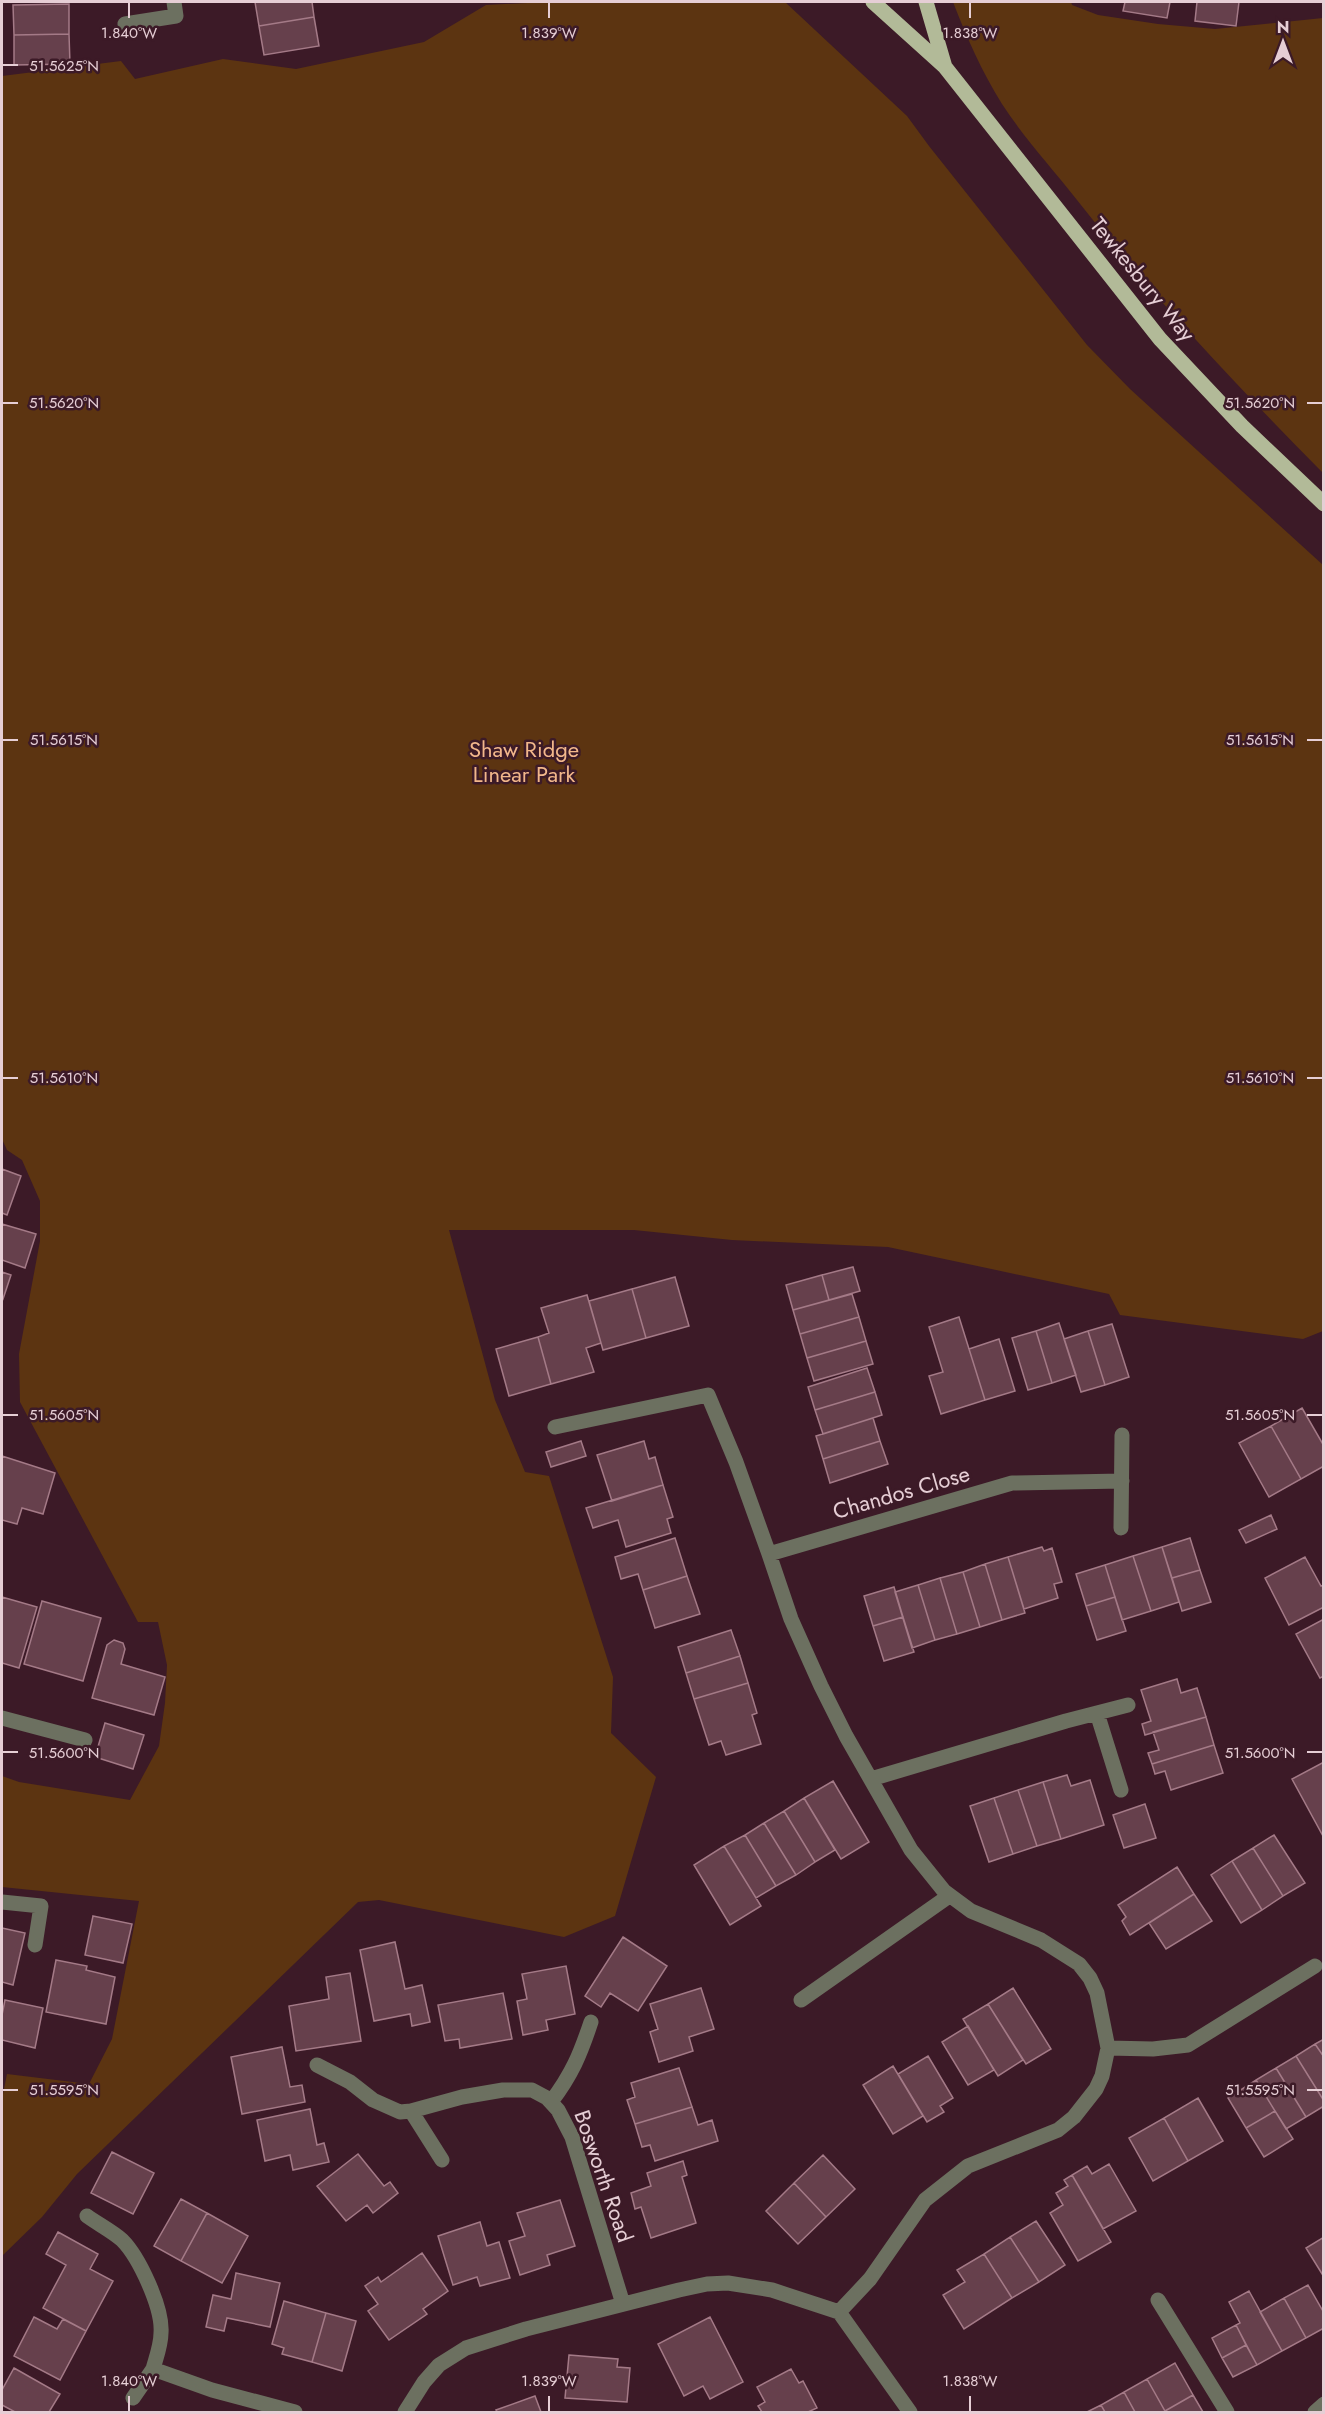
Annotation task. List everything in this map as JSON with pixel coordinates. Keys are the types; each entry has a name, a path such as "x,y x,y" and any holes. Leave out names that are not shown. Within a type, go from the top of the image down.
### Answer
{"main road":[{"name":"Tewkesbury Way","path":"873,2 945,67 1160,339 1242,426 1323,504"},
{"name":"Tewkesbury Way","path":"926,2 945,67"}],"street":[{"path":"125,24 176,16 174,2"},
{"path":"555,1427 708,1395 736,1462 795,1628 836,1716 911,1850 949,1896 971,1911 1041,1940 1079,1964 1090,1978 1097,1993 1108,2048 1102,2076 1096,2089 1074,2117 1058,2130 968,2166 925,2200 870,2279 839,2312"},
{"path":"1121,1528 1122,1435"},
{"name":"Chandos Close","path":"770,1554 1012,1483 1122,1480"},
{"path":"871,1779 1128,1705"},
{"path":"1097,1713 1121,1790"},
{"path":"2,1718 85,1740"},
{"path":"801,2000 949,1896"},
{"path":"2,1902 41,1906 35,1946"},
{"path":"1108,2048 1154,2049 1188,2045 1315,1966"},
{"path":"551,2102 570,2077 591,2022"},
{"path":"317,2065 351,2082 373,2100 390,2109 411,2112 442,2160"},
{"name":"Bosworth Road","path":"411,2112 462,2097 503,2090 532,2090 551,2102 558,2110 572,2137 624,2304"},
{"path":"87,2216 121,2239 136,2256 156,2304 162,2331 153,2369 134,2398"},
{"path":"405,2412 424,2382 439,2365 466,2348 624,2304 698,2286 728,2283 772,2290 839,2312 910,2412"},
{"path":"1158,2300 1227,2412"},
{"path":"153,2369 212,2390 295,2412"}],"green space":[{"name":"Shaw Ridge Linear Park","path":"548,2 785,2 907,116 1087,345 1130,389 1323,565 1323,1331 1303,1339 1120,1315 1109,1294 888,1247 732,1240 634,1230 449,1230 495,1400 525,1472 549,1476 613,1677 611,1733 656,1777 615,1916 564,1937 379,1900 358,1902 77,2174 42,2217 2,2256 2,2099 7,2074 89,2084 112,2039 139,1901 2,1887 2,1776 19,1782 130,1800 159,1746 167,1665 158,1622 138,1622 20,1402 19,1354 40,1241 40,1201 22,1160 7,1150 2,1139 2,76 121,61 135,79 223,59 296,69 424,42 486,5"},
{"path":"953,2 1071,2 1072,5 1098,15 1158,24 1215,29 1323,18 1323,473 1227,374 1166,306 1029,141 1002,104 988,79"}],"building":[{"path":"255,2 312,2 314,17 259,26"},
{"path":"1125,2 1170,2 1167,18 1123,11"},
{"path":"1197,2 1239,2 1236,26 1195,21"},
{"path":"69,4 69,34 14,35 13,5"},
{"path":"314,17 319,46 264,55 259,26"},
{"path":"69,34 70,64 14,65 14,35"},
{"path":"2,1169 21,1176 7,1215 2,1213"},
{"path":"2,1224 36,1234 25,1268 2,1260"},
{"path":"853,1267 860,1291 829,1300 822,1275"},
{"path":"2,1272 11,1275 3,1299 2,1298"},
{"path":"822,1275 829,1300 793,1310 786,1285"},
{"path":"675,1277 689,1326 646,1338 632,1289"},
{"path":"632,1289 646,1338 603,1350 589,1301"},
{"path":"852,1294 859,1317 800,1334 793,1310"},
{"path":"587,1295 601,1343 586,1348 594,1372 551,1384 538,1337 549,1333 541,1308"},
{"path":"859,1317 866,1341 807,1358 800,1334"},
{"path":"959,1317 985,1400 941,1414 929,1376 943,1372 929,1327"},
{"path":"1059,1323 1076,1375 1052,1383 1036,1331"},
{"path":"1112,1324 1129,1377 1105,1385 1088,1331"},
{"path":"1036,1331 1052,1383 1028,1390 1012,1338"},
{"path":"1088,1331 1105,1385 1081,1392 1064,1339"},
{"path":"538,1337 551,1384 509,1396 496,1349"},
{"path":"999,1339 1015,1391 985,1400 969,1349"},
{"path":"866,1341 873,1364 814,1381 807,1358"},
{"path":"867,1368 875,1392 815,1410 808,1387"},
{"path":"875,1392 882,1415 823,1434 815,1410"},
{"path":"1302,1408 1324,1446 1324,1466 1301,1479 1271,1426"},
{"path":"873,1418 880,1441 823,1459 816,1436"},
{"path":"1271,1426 1301,1479 1269,1497 1239,1443"},
{"path":"581,1441 586,1456 551,1467 546,1452"},
{"path":"644,1441 649,1459 655,1457 663,1485 612,1501 597,1455"},
{"path":"880,1441 888,1464 830,1483 823,1459"},
{"path":"2,1456 55,1473 43,1514 22,1508 17,1524 2,1520"},
{"path":"663,1485 673,1517 667,1519 671,1533 626,1547 618,1520 593,1528 586,1508"},
{"path":"1271,1515 1277,1529 1246,1543 1239,1530"},
{"path":"675,1538 687,1576 643,1590 638,1574 621,1579 615,1557"},
{"path":"1190,1538 1200,1570 1172,1578 1162,1547"},
{"path":"1042,1547 1044,1551 1052,1548 1062,1582 1054,1584 1058,1598 1024,1609 1008,1557"},
{"path":"1162,1547 1179,1602 1151,1611 1133,1556"},
{"path":"1133,1556 1151,1611 1122,1620 1105,1565"},
{"path":"1008,1557 1025,1613 1002,1620 985,1564"},
{"path":"1305,1557 1321,1586 1324,1585 1324,1607 1289,1625 1265,1578"},
{"path":"985,1564 1002,1620 980,1627 963,1572"},
{"path":"1105,1565 1115,1597 1086,1606 1076,1574"},
{"path":"1200,1570 1211,1602 1182,1611 1172,1578"},
{"path":"963,1572 980,1627 957,1634 940,1578"},
{"path":"687,1576 700,1614 655,1628 643,1590"},
{"path":"940,1578 957,1634 935,1640 918,1585"},
{"path":"918,1585 935,1640 912,1648 895,1592"},
{"path":"894,1587 903,1617 873,1626 864,1596"},
{"path":"2,1597 37,1607 19,1668 2,1663"},
{"path":"1115,1597 1126,1631 1097,1640 1086,1606"},
{"path":"42,1601 101,1618 83,1681 24,1664"},
{"path":"903,1617 914,1652 884,1661 873,1626"},
{"path":"1324,1619 1324,1676 1320,1678 1296,1634"},
{"path":"731,1630 740,1656 686,1673 678,1647"},
{"path":"114,1640 123,1643 125,1649 121,1664 165,1677 154,1715 92,1698 107,1645"},
{"path":"740,1656 748,1683 694,1699 686,1673"},
{"path":"1177,1679 1181,1693 1197,1688 1206,1717 1145,1735 1142,1724 1151,1721 1141,1690"},
{"path":"748,1683 757,1713 752,1715 761,1744 726,1755 721,1741 709,1745 694,1699"},
{"path":"1206,1717 1214,1745 1152,1764 1148,1753 1159,1750 1153,1732"},
{"path":"105,1723 144,1735 133,1769 95,1757"},
{"path":"1214,1745 1223,1773 1171,1790 1165,1771 1155,1774 1152,1764"},
{"path":"1324,1762 1324,1836 1323,1836 1292,1779"},
{"path":"1067,1775 1071,1786 1090,1780 1104,1825 1061,1839 1043,1782"},
{"path":"833,1781 869,1842 841,1859 804,1798"},
{"path":"1043,1782 1061,1839 1037,1846 1018,1790"},
{"path":"1018,1790 1037,1846 1013,1854 994,1798"},
{"path":"804,1798 835,1850 815,1862 784,1811"},
{"path":"994,1798 1013,1854 989,1862 970,1806"},
{"path":"1145,1804 1156,1838 1124,1848 1113,1815"},
{"path":"784,1811 815,1862 796,1875 764,1823"},
{"path":"764,1823 796,1875 776,1886 745,1835"},
{"path":"745,1835 776,1886 756,1898 724,1846"},
{"path":"1274,1835 1305,1883 1283,1896 1253,1848"},
{"path":"724,1846 761,1906 730,1925 694,1865"},
{"path":"1253,1848 1283,1896 1262,1910 1232,1861"},
{"path":"1232,1861 1262,1910 1241,1923 1211,1875"},
{"path":"1177,1867 1194,1894 1130,1935 1122,1921 1126,1917 1118,1905"},
{"path":"1194,1894 1212,1921 1166,1949 1149,1923"},
{"path":"93,1916 132,1924 123,1963 85,1955"},
{"path":"2,1928 25,1933 13,1985 2,1982"},
{"path":"623,1937 667,1966 638,2011 610,1993 601,2007 585,1996"},
{"path":"395,1942 405,1989 422,1985 430,2022 412,2026 410,2014 374,2021 360,1950"},
{"path":"56,1960 87,1966 86,1970 115,1977 106,2024 46,2012"},
{"path":"566,1966 575,2014 546,2020 548,2030 523,2035 517,2001 527,1999 522,1974"},
{"path":"350,1973 361,2041 296,2051 289,2006 329,1999 326,1977"},
{"path":"701,1988 714,2029 689,2037 693,2051 659,2062 650,2032 658,2029 650,2004"},
{"path":"1013,1988 1051,2049 1026,2064 988,2004"},
{"path":"503,1993 512,2039 460,2048 459,2039 445,2041 438,2005"},
{"path":"5,2000 43,2008 35,2048 2,2040 2,2015"},
{"path":"988,2004 1023,2060 998,2076 963,2019"},
{"path":"968,2026 994,2070 968,2085 942,2042"},
{"path":"1324,2039 1324,2057 1315,2044"},
{"path":"1315,2044 1324,2057 1324,2101 1296,2056"},
{"path":"282,2047 290,2087 302,2085 305,2102 242,2114 231,2057"},
{"path":"928,2056 953,2098 940,2106 944,2112 927,2122 898,2074"},
{"path":"1296,2056 1324,2101 1324,2106 1306,2117 1276,2068"},
{"path":"893,2066 923,2116 893,2134 863,2085"},
{"path":"679,2068 692,2107 635,2124 627,2100 635,2097 631,2083"},
{"path":"1276,2068 1306,2117 1286,2129 1256,2080"},
{"path":"1256,2080 1275,2111 1246,2128 1228,2098"},
{"path":"1198,2098 1223,2141 1188,2161 1164,2118"},
{"path":"692,2107 698,2125 712,2120 718,2141 655,2161 650,2145 642,2147 635,2124"},
{"path":"310,2109 317,2145 324,2143 329,2162 293,2170 290,2155 265,2161 257,2120"},
{"path":"1275,2111 1293,2139 1264,2157 1246,2128"},
{"path":"1164,2118 1188,2161 1153,2181 1129,2138"},
{"path":"112,2152 154,2173 133,2214 91,2193"},
{"path":"358,2154 384,2186 390,2182 398,2193 373,2213 367,2205 346,2221 317,2186"},
{"path":"823,2155 855,2189 826,2217 794,2183"},
{"path":"683,2161 687,2175 682,2177 696,2223 651,2238 641,2207 635,2209 631,2193 651,2186 647,2173"},
{"path":"1109,2164 1136,2211 1103,2229 1072,2175 1087,2166 1092,2174"},
{"path":"1072,2175 1111,2242 1078,2261 1050,2213 1063,2205 1056,2193 1068,2186 1064,2180"},
{"path":"794,2183 826,2217 798,2244 766,2211"},
{"path":"181,2199 207,2213 181,2261 154,2246"},
{"path":"560,2200 575,2246 547,2255 550,2265 520,2275 509,2241 525,2236 517,2213"},
{"path":"207,2213 248,2236 222,2283 181,2261"},
{"path":"1036,2221 1065,2265 1039,2282 1010,2237"},
{"path":"480,2222 487,2246 499,2242 510,2278 480,2286 477,2277 453,2285 438,2236"},
{"path":"58,2232 98,2254 90,2269 113,2281 86,2331 43,2308 66,2265 46,2254"},
{"path":"1010,2237 1039,2282 1012,2298 984,2254"},
{"path":"1324,2237 1324,2277 1306,2248"},
{"path":"422,2253 448,2291 423,2309 427,2314 389,2340 368,2311 378,2304 365,2286 378,2277 381,2282"},
{"path":"984,2254 1012,2298 964,2329 943,2295 965,2282 957,2270"},
{"path":"236,2273 280,2283 270,2327 227,2318 224,2331 206,2327 213,2295 231,2299"},
{"path":"1308,2285 1324,2313 1324,2328 1306,2338 1284,2298"},
{"path":"1249,2291 1282,2351 1257,2365 1236,2325 1240,2323 1229,2302"},
{"path":"1284,2298 1306,2338 1282,2351 1260,2312"},
{"path":"284,2301 326,2313 312,2362 282,2354 284,2348 272,2344"},
{"path":"326,2313 356,2321 342,2371 312,2362"},
{"path":"34,2317 57,2329 63,2319 86,2331 60,2380 14,2356"},
{"path":"710,2317 743,2382 710,2399 703,2386 684,2396 658,2344"},
{"path":"1236,2325 1246,2345 1222,2358 1212,2338"},
{"path":"1246,2345 1257,2365 1233,2377 1222,2358"},
{"path":"569,2355 618,2359 617,2367 630,2368 627,2402 565,2398"},
{"path":"1175,2363 1193,2395 1165,2411 1147,2379"},
{"path":"14,2368 60,2394 49,2412 15,2412 2,2405 2,2390"},
{"path":"791,2369 799,2383 803,2381 817,2408 808,2412 762,2412 758,2406 765,2402 757,2387"},
{"path":"1147,2379 1166,2412 1135,2412 1124,2392"},
{"path":"1124,2392 1135,2412 1105,2412 1101,2405"},
{"path":"1193,2395 1203,2412 1165,2411"},
{"path":"535,2396 541,2412 497,2412 496,2410"},
{"path":"1101,2405 1105,2412 1087,2412"}]}
